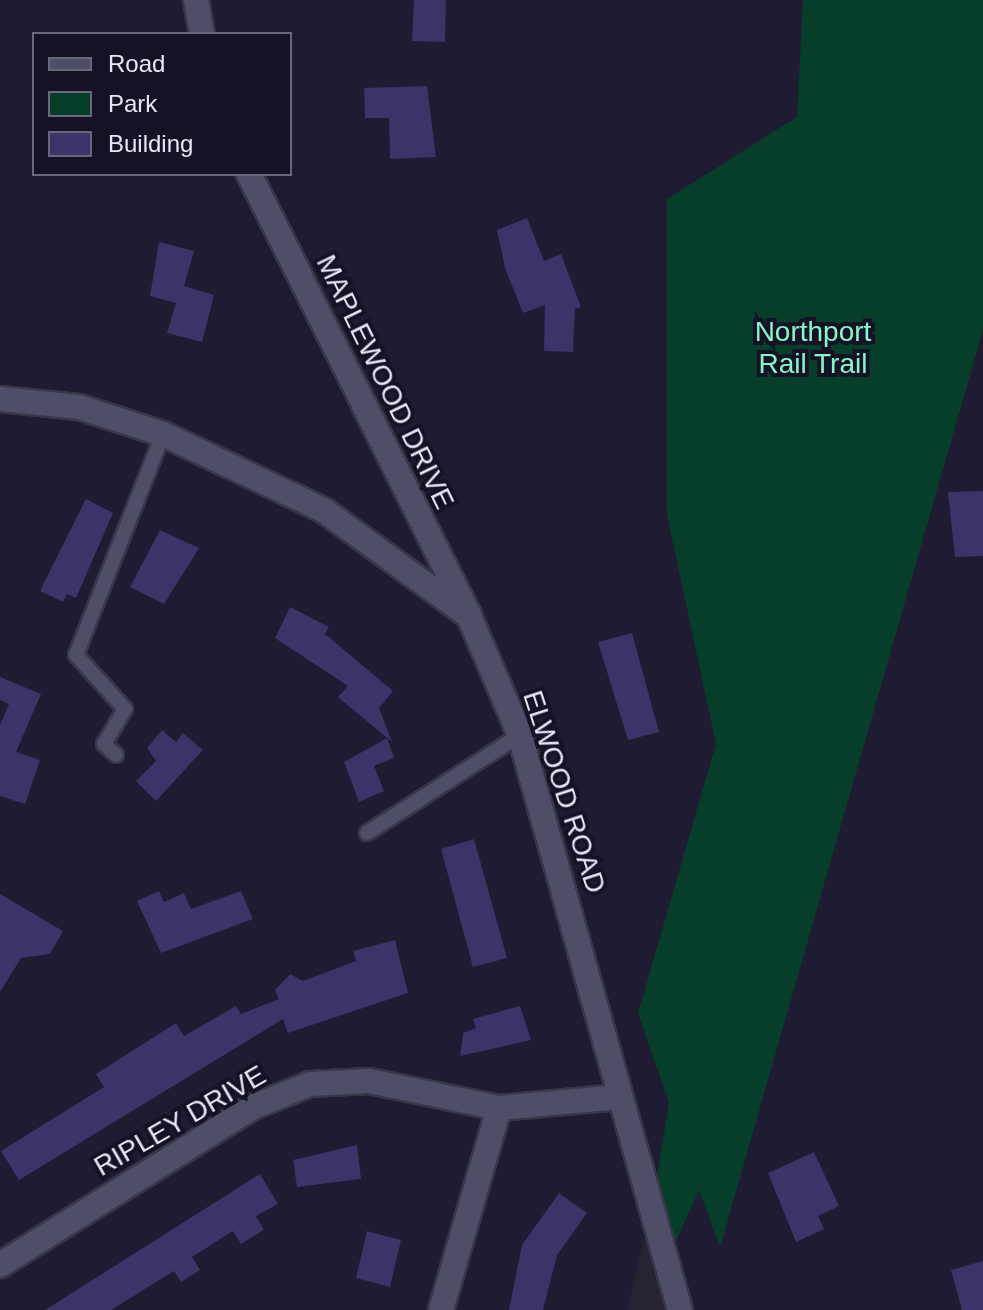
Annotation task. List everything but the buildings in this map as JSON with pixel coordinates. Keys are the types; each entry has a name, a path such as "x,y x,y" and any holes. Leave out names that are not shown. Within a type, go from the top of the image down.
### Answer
{"street":[{"path":"196,0 202,32"},
{"name":"MAPLEWOOD DRIVE","path":"250,176 469,616"},
{"path":"0,399 79,407 163,434 325,511 469,616"},
{"name":"ELWOOD ROAD","path":"469,616 520,735 680,1310"},
{"name":"RIPLEY DRIVE","path":"0,1265 253,1107 310,1084 369,1081 499,1108 619,1097"},
{"path":"441,1310 499,1108"}],"lane":[{"path":"116,755 104,744 125,709 76,655 163,434"},
{"path":"367,833 520,735"}],"shaded area":[{"path":"652,1206 679,1310 627,1310"}],"green space":[{"name":"Northport Rail Trail","path":"803,0 983,0 983,330 720,1247 699,1190 667,1261 652,1206 669,1103 638,1013 716,744 667,515 667,199 797,117"}]}
